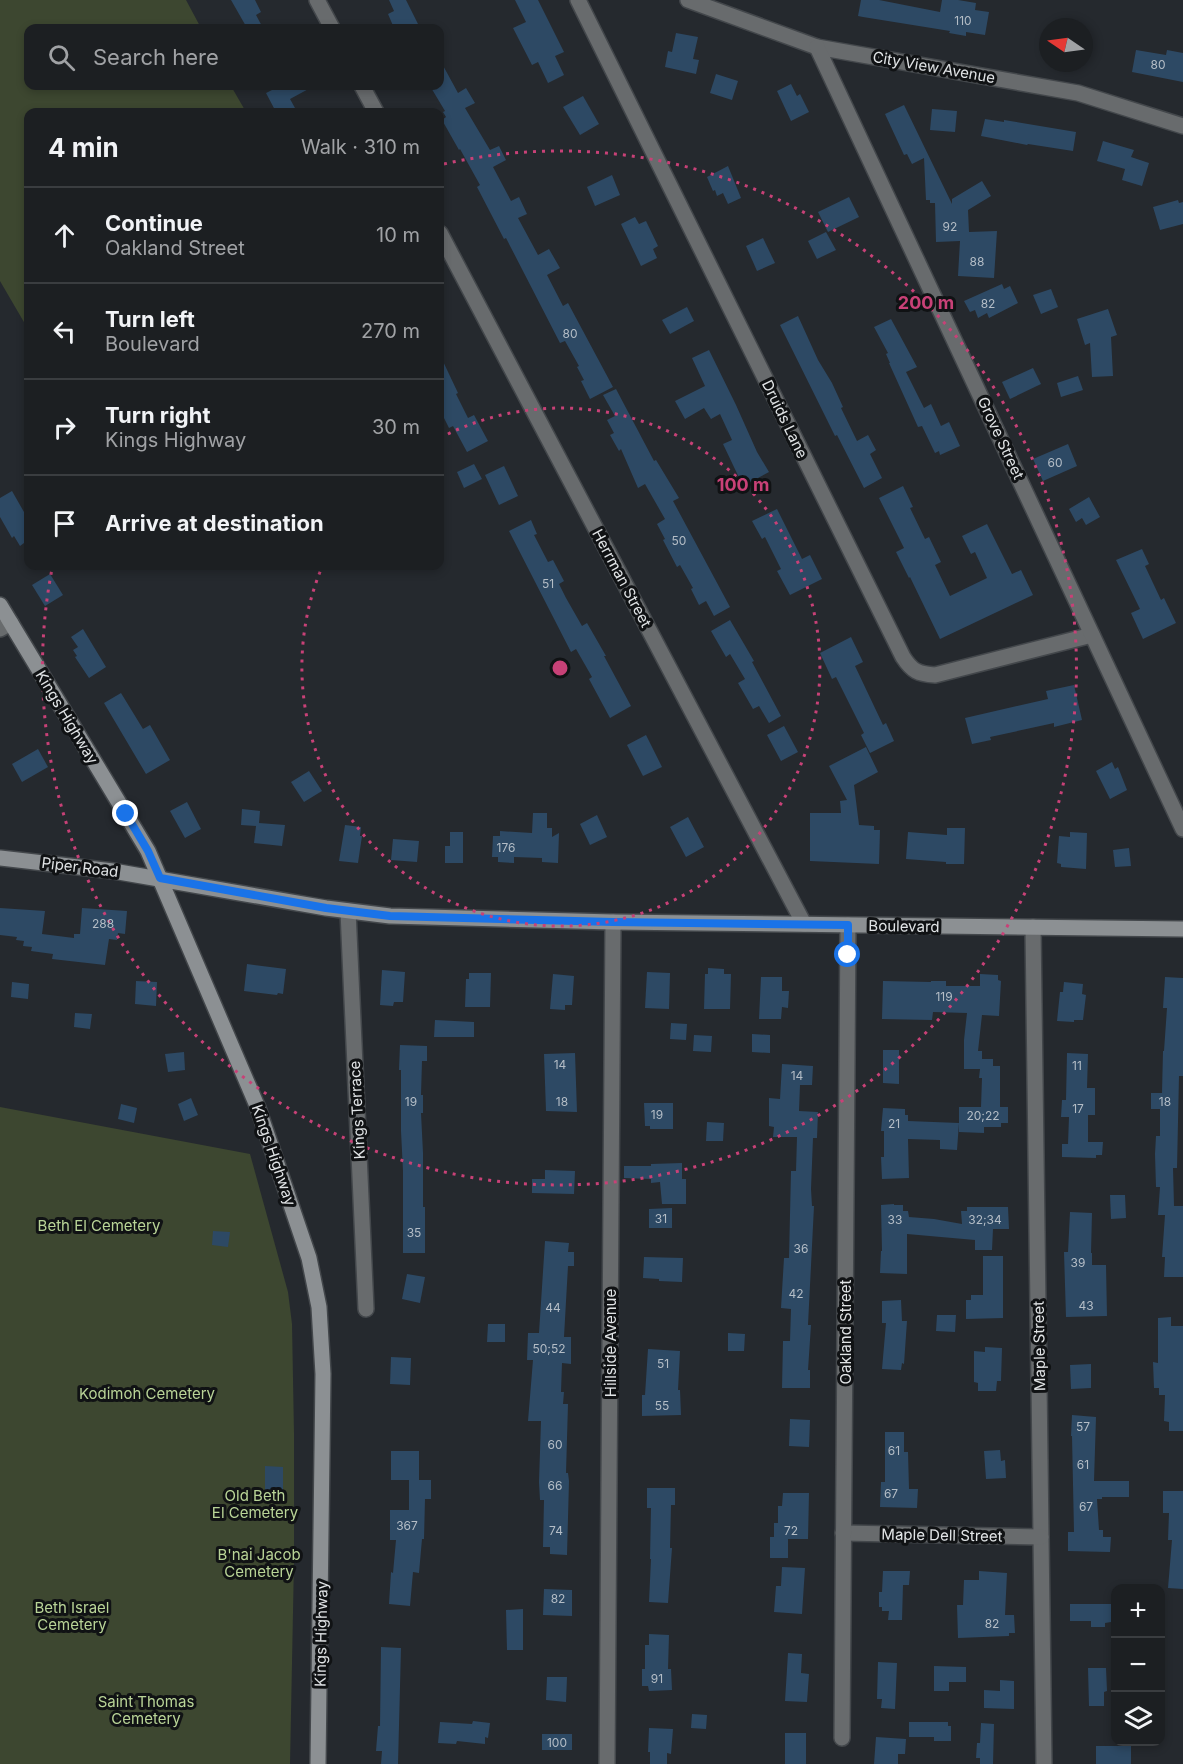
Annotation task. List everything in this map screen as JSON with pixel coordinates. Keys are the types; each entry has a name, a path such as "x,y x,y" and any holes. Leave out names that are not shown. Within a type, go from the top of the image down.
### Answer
{"main road":[{"name":"Kings Highway","path":"0,605 6,626 137,832 160,878 258,1108 304,1240 316,1286 324,1385 318,1764"},
{"name":"Piper Road","path":"0,858 80,866 160,878"},
{"name":"Boulevard","path":"160,878 348,911 413,917 613,922 1183,929"}],"street":[{"path":"317,0 330,24"},
{"name":"Druids Lane","path":"578,0 910,668 923,674 935,675 1092,635"},
{"name":"City View Avenue","path":"688,0 817,47 1078,93 1183,129"},
{"name":"Grove Street","path":"817,47 1183,829"},
{"path":"364,90 374,108"},
{"name":"Herrman Street","path":"444,240 804,924"},
{"name":"Kings Terrace","path":"348,911 366,1309"},
{"name":"Hillside Avenue","path":"607,1764 613,922"},
{"name":"Oakland Street","path":"842,1738 848,925"},
{"name":"Maple Street","path":"1034,927 1044,1764"},
{"name":"Maple Dell Street","path":"843,1533 1041,1537"}],"green space":[{"path":"0,0 186,0 199,24 24,24 24,90 233,90 244,108 24,108 24,322 0,281"},
{"path":"0,1107 250,1154 288,1292 292,1324 294,1561 290,1764 0,1764"}],"building":[{"path":"231,0 255,0 261,12 256,15 261,24 245,24"},
{"path":"389,0 406,0 418,24 392,24 388,14 394,11"},
{"path":"515,0 538,0 564,52 555,56 564,75 548,83 538,62 532,65 513,28 526,22"},
{"path":"861,0 879,0 940,12 942,0 976,3 975,10 989,12 985,35 966,32 966,36 949,33 950,31 858,16"},
{"path":"676,33 698,37 693,59 699,60 696,74 665,67 668,51 672,52"},
{"path":"1136,50 1166,55 1167,50 1183,53 1183,82 1132,72"},
{"path":"444,67 458,93 466,88 475,103 465,108 490,150 499,146 506,160 493,167 511,201 519,197 527,214 518,218 538,255 549,249 560,268 547,275 563,306 568,303 613,387 590,399 581,381 584,380 577,367 579,366 565,341 560,343 477,187 480,185 444,124 446,117 432,90 444,90"},
{"path":"716,74 738,81 732,100 710,93"},
{"path":"791,84 797,96 800,94 809,112 791,121 777,91"},
{"path":"272,90 307,90 290,99 295,108 274,108 266,93"},
{"path":"583,96 599,124 580,135 563,107"},
{"path":"904,105 952,204 952,199 982,181 991,196 968,210 969,232 997,231 994,278 958,276 960,241 936,242 935,203 926,200 924,158 912,164 907,154 904,155 885,114"},
{"path":"932,109 957,111 955,132 930,130"},
{"path":"985,119 1076,132 1073,151 981,136"},
{"path":"1103,141 1134,150 1131,157 1149,163 1142,186 1122,180 1125,169 1097,161"},
{"path":"728,166 741,198 728,204 723,193 717,196 715,190 713,191 707,177"},
{"path":"612,175 620,195 595,206 587,187"},
{"path":"849,197 859,217 828,232 818,212"},
{"path":"1178,200 1179,203 1183,202 1183,224 1160,230 1153,207"},
{"path":"635,217 639,224 646,221 658,246 653,249 657,258 641,266 621,224"},
{"path":"826,232 836,250 817,259 808,241"},
{"path":"763,238 775,263 757,271 746,246"},
{"path":"1002,284 1004,289 1010,286 1018,303 989,318 987,313 978,318 975,310 970,312 964,301"},
{"path":"1051,289 1058,307 1041,314 1033,295"},
{"path":"687,307 694,321 670,334 662,320"},
{"path":"1108,309 1117,335 1111,337 1113,376 1092,377 1090,343 1085,345 1077,319"},
{"path":"798,316 818,360 832,383 857,441 868,435 876,450 870,454 882,478 864,488 837,435 835,436 780,325"},
{"path":"891,319 917,367 906,372 924,408 931,404 941,426 949,422 960,446 940,455 939,451 935,453 922,426 918,427 889,363 886,354 888,353 874,327"},
{"path":"709,350 757,452 769,472 743,486 723,444 732,440 720,414 711,419 704,408 685,419 675,401 705,386 692,358"},
{"path":"444,363 468,418 474,415 488,441 467,452 453,426 449,428 444,418"},
{"path":"1033,368 1041,384 1010,399 1002,382"},
{"path":"1078,376 1083,390 1061,397 1057,383"},
{"path":"616,389 654,461 656,460 679,498 673,501 730,607 714,616 706,601 699,605 691,589 693,588 680,565 677,567 657,524 665,519 645,484 638,488 621,449 619,451 610,435 614,433 607,420 615,416 603,395"},
{"path":"1068,444 1077,466 1043,481 1033,459"},
{"path":"474,464 482,479 464,488 457,472"},
{"path":"504,466 518,496 499,505 485,475"},
{"path":"903,486 913,507 910,508 925,539 929,537 941,562 935,565 950,596 987,578 975,552 971,554 962,536 987,524 1012,574 1021,570 1033,595 940,639 896,552 904,548 879,498"},
{"path":"12,491 24,512 24,543 20,546 14,536 12,538 0,517 0,498"},
{"path":"1089,497 1100,517 1086,525 1082,518 1076,522 1069,509"},
{"path":"777,509 802,559 810,555 822,579 790,595 777,571 781,569 765,537 762,539 752,521"},
{"path":"531,520 537,534 534,535 548,562 553,560 564,581 559,584 566,598 582,626 587,623 631,706 610,718 589,679 592,677 576,649 571,652 509,531"},
{"path":"1142,549 1149,564 1145,566 1161,600 1164,598 1176,623 1143,639 1131,613 1140,609 1116,560"},
{"path":"50,574 63,595 45,606 32,585"},
{"path":"730,620 754,661 752,662 781,716 769,723 759,706 753,709 738,683 745,679 730,654 726,657 711,631"},
{"path":"83,629 106,667 89,678 75,657 77,656 73,650 78,647 71,637"},
{"path":"851,637 863,662 855,666 883,725 886,723 894,741 870,753 861,735 864,733 836,677 832,679 820,653"},
{"path":"1074,685 1082,720 1054,727 1054,723 990,737 991,740 972,744 965,718 1048,699 1046,691"},
{"path":"121,693 143,729 150,725 170,760 146,774 104,703"},
{"path":"784,726 798,752 781,761 767,735"},
{"path":"646,735 662,767 643,776 627,745"},
{"path":"866,747 878,772 854,785 859,825 874,826 874,830 880,830 879,864 810,861 810,813 841,813 840,801 847,800 829,766"},
{"path":"38,749 48,767 22,782 12,764"},
{"path":"1112,762 1115,769 1118,767 1127,790 1110,799 1096,771"},
{"path":"309,771 322,791 304,802 291,782"},
{"path":"187,802 201,829 185,838 170,811"},
{"path":"242,809 260,811 259,823 285,825 282,846 254,843 256,826 241,825"},
{"path":"533,813 547,813 547,828 552,828 552,837 559,833 558,863 542,862 542,858 514,857 514,863 498,862 498,857 492,857 493,836 500,836 500,831 532,833"},
{"path":"597,815 607,837 590,845 580,824"},
{"path":"688,817 704,847 686,857 670,827"},
{"path":"345,825 361,827 358,863 339,861"},
{"path":"947,828 965,828 964,864 906,859 908,832 947,835"},
{"path":"450,832 463,832 463,863 445,863 445,846 450,846"},
{"path":"1070,832 1087,833 1086,869 1061,867 1061,864 1057,863 1059,836 1070,837"},
{"path":"393,839 419,841 417,862 391,860"},
{"path":"1129,848 1131,866 1115,867 1113,850"},
{"path":"0,908 45,911 42,934 74,938 74,934 80,934 82,908 127,911 125,934 118,933 117,940 109,939 105,965 52,959 53,954 31,951 32,947 23,946 24,941 16,940 17,937 0,935"},
{"path":"247,964 286,969 283,994 244,991"},
{"path":"708,968 724,969 724,974 731,974 730,1009 704,1009 705,974 708,974"},
{"path":"382,970 405,972 403,1002 394,1002 393,1006 380,1005"},
{"path":"647,972 670,973 669,1009 645,1008"},
{"path":"469,973 491,973 490,1007 465,1007 466,979 469,979"},
{"path":"553,974 574,976 572,1005 565,1005 565,1010 550,1009"},
{"path":"980,974 998,975 998,980 1001,981 999,1016 982,1015 978,1051 982,1051 982,1059 993,1059 993,1066 1000,1066 1000,1107 1008,1107 1008,1123 1001,1123 1001,1127 984,1127 984,1133 959,1132 959,1107 981,1107 980,1069 964,1069 967,1013 933,1012 932,1020 882,1019 883,981 946,981 946,986 980,986"},
{"path":"761,977 782,977 782,991 789,991 788,1008 782,1007 781,1019 759,1019"},
{"path":"1165,977 1183,978 1183,1076 1179,1076 1177,1168 1173,1168 1174,1206 1183,1206 1183,1277 1164,1277 1165,1257 1162,1257 1165,1215 1158,1215 1160,1187 1156,1187 1155,1154 1156,1136 1160,1136 1160,1109 1151,1109 1151,1093 1162,1093 1167,1008 1163,1008"},
{"path":"136,981 157,982 156,1006 135,1004"},
{"path":"12,982 29,984 28,999 11,997"},
{"path":"1064,982 1083,984 1082,994 1086,995 1083,1020 1057,1021 1060,992 1063,992"},
{"path":"75,1013 92,1014 90,1029 74,1027"},
{"path":"435,1020 474,1022 474,1037 434,1037"},
{"path":"671,1023 687,1024 686,1040 670,1039"},
{"path":"752,1034 770,1035 770,1053 752,1052"},
{"path":"694,1035 712,1036 711,1052 693,1051"},
{"path":"400,1045 427,1046 427,1061 422,1061 421,1095 423,1095 423,1113 421,1113 425,1253 403,1253"},
{"path":"883,1050 899,1050 899,1084 883,1083"},
{"path":"184,1052 185,1070 168,1072 165,1054"},
{"path":"575,1053 577,1112 546,1111 544,1054"},
{"path":"1067,1053 1088,1054 1087,1088 1095,1088 1095,1115 1088,1115 1088,1142 1103,1142 1102,1155 1096,1155 1096,1158 1062,1157 1062,1144 1068,1144 1069,1117 1061,1117 1062,1100 1066,1100"},
{"path":"782,1064 813,1066 812,1085 800,1085 799,1111 818,1112 817,1138 813,1138 811,1189 812,1206 814,1206 808,1325 811,1325 808,1370 810,1370 810,1388 782,1388 783,1341 790,1341 791,1309 781,1308 784,1258 789,1258 791,1171 796,1171 797,1137 773,1137 774,1127 769,1126 769,1098 780,1099"},
{"path":"191,1098 198,1115 184,1121 178,1104"},
{"path":"644,1103 673,1103 673,1129 650,1129 650,1126 645,1126"},
{"path":"121,1104 137,1108 134,1123 118,1119"},
{"path":"883,1108 905,1109 908,1121 959,1123 957,1150 940,1149 940,1140 908,1139 909,1178 882,1179"},
{"path":"707,1122 724,1123 723,1141 706,1141"},
{"path":"682,1163 682,1179 686,1179 686,1204 662,1204 660,1182 651,1183 651,1179 624,1178 624,1166"},
{"path":"545,1170 575,1171 574,1194 532,1193 532,1179 545,1179"},
{"path":"1110,1195 1125,1195 1126,1218 1111,1219"},
{"path":"881,1205 903,1205 903,1211 908,1211 909,1217 962,1224 961,1211 967,1211 967,1207 1008,1207 1009,1229 993,1229 992,1250 975,1250 975,1240 907,1234 907,1274 880,1273"},
{"path":"672,1208 672,1228 649,1228 649,1209"},
{"path":"1070,1212 1092,1213 1092,1265 1106,1265 1107,1316 1066,1317 1064,1252 1068,1252"},
{"path":"213,1231 230,1232 228,1247 212,1245"},
{"path":"545,1241 569,1243 568,1252 574,1252 574,1266 568,1266 564,1337 571,1337 571,1364 562,1363 561,1392 564,1392 563,1404 568,1404 567,1555 550,1554 550,1547 543,1547 544,1500 540,1500 539,1482 541,1421 528,1421 533,1360 527,1360 528,1333 539,1333"},
{"path":"983,1256 1003,1256 1003,1318 966,1319 966,1300 971,1300 971,1295 983,1295"},
{"path":"644,1257 683,1258 682,1282 643,1278"},
{"path":"407,1274 425,1277 420,1303 402,1299"},
{"path":"901,1300 902,1321 907,1321 904,1364 902,1363 901,1370 882,1369 886,1323 882,1323 882,1301"},
{"path":"937,1315 956,1315 955,1332 936,1331"},
{"path":"1171,1317 1171,1326 1183,1326 1183,1431 1169,1431 1169,1422 1164,1421 1165,1395 1159,1395 1159,1388 1154,1388 1153,1362 1158,1363 1158,1318"},
{"path":"488,1324 505,1324 505,1342 487,1342"},
{"path":"728,1333 745,1334 744,1351 728,1351"},
{"path":"985,1347 1002,1348 1001,1381 997,1381 996,1391 978,1391 978,1383 974,1382 974,1351 985,1352"},
{"path":"648,1349 680,1351 678,1390 680,1390 681,1415 642,1416 642,1395 645,1395"},
{"path":"391,1357 411,1358 410,1385 390,1384"},
{"path":"1091,1364 1091,1388 1071,1389 1070,1365"},
{"path":"1072,1415 1096,1417 1094,1481 1129,1481 1129,1497 1097,1499 1099,1530 1103,1530 1103,1537 1111,1537 1110,1552 1068,1551 1068,1532 1074,1532"},
{"path":"790,1419 810,1420 809,1447 789,1446"},
{"path":"885,1432 904,1432 904,1452 908,1452 909,1489 918,1489 917,1508 880,1507 881,1482 885,1482"},
{"path":"1000,1450 1001,1461 1005,1460 1006,1478 986,1479 984,1451"},
{"path":"391,1451 419,1451 419,1480 431,1480 431,1499 425,1499 424,1539 422,1539 419,1573 413,1572 410,1606 389,1604 396,1540 390,1540 390,1510 409,1510 409,1480 391,1480"},
{"path":"265,1466 283,1467 283,1492 265,1492"},
{"path":"647,1488 675,1488 675,1505 671,1505 670,1548 672,1548 668,1603 649,1602 651,1508 647,1508"},
{"path":"1163,1491 1183,1491 1183,1589 1168,1588 1172,1540 1168,1540 1169,1513 1163,1513"},
{"path":"783,1493 809,1493 808,1539 788,1539 788,1558 770,1558 770,1537 774,1537 774,1523 778,1523 778,1506 782,1506"},
{"path":"782,1567 805,1568 802,1614 774,1612 776,1586 781,1586"},
{"path":"883,1571 910,1571 909,1585 903,1585 902,1620 888,1620 889,1611 882,1611 882,1607 879,1607"},
{"path":"979,1571 1007,1573 1005,1615 1014,1615 1015,1633 1009,1633 1009,1636 958,1638 957,1605 963,1605 964,1580 979,1580"},
{"path":"544,1589 572,1590 572,1616 543,1615"},
{"path":"1070,1604 1111,1604 1111,1622 1105,1623 1105,1627 1091,1627 1091,1621 1070,1621"},
{"path":"523,1609 523,1650 507,1650 506,1610"},
{"path":"649,1634 669,1635 668,1669 671,1669 672,1690 649,1691 648,1686 642,1686 645,1645 649,1645"},
{"path":"381,1647 401,1648 398,1764 381,1764 382,1751 376,1751 378,1726 380,1726"},
{"path":"788,1653 802,1654 801,1673 809,1674 807,1702 785,1701"},
{"path":"878,1662 897,1663 895,1709 881,1708 882,1699 877,1699"},
{"path":"934,1666 966,1667 966,1682 949,1682 949,1691 934,1691"},
{"path":"1088,1668 1106,1668 1107,1691 1104,1692 1104,1706 1089,1706"},
{"path":"547,1677 567,1677 566,1702 546,1700"},
{"path":"1000,1680 1014,1681 1014,1709 984,1708 984,1690 1000,1691"},
{"path":"692,1714 707,1715 706,1729 691,1728"},
{"path":"473,1721 490,1723 485,1744 457,1741 456,1744 438,1743 440,1722 472,1724"},
{"path":"909,1722 948,1722 948,1726 951,1726 951,1741 934,1741 934,1737 909,1737"},
{"path":"981,1723 994,1724 993,1764 980,1764 980,1758 976,1758 977,1743 980,1743"},
{"path":"649,1728 673,1729 671,1754 667,1753 667,1764 650,1764"},
{"path":"785,1733 806,1733 806,1764 785,1764"},
{"path":"542,1734 572,1734 572,1750 542,1750"},
{"path":"876,1737 906,1739 905,1754 898,1754 898,1764 874,1764"},
{"path":"1096,1746 1131,1746 1131,1764 1096,1764"}],"route":[{"path":"126,814 148,851 160,878 326,908 390,916 848,925 848,955"}],"park label":[{"name":"Beth El Cemetery","path":"99,1225"},
{"name":"Kodimoh Cemetery","path":"147,1393"},
{"name":"Old Beth El Cemetery","path":"255,1504"},
{"name":"B'nai Jacob Cemetery","path":"259,1562"},
{"name":"Beth Israel Cemetery","path":"72,1616"},
{"name":"Saint Thomas Cemetery","path":"146,1710"}]}
